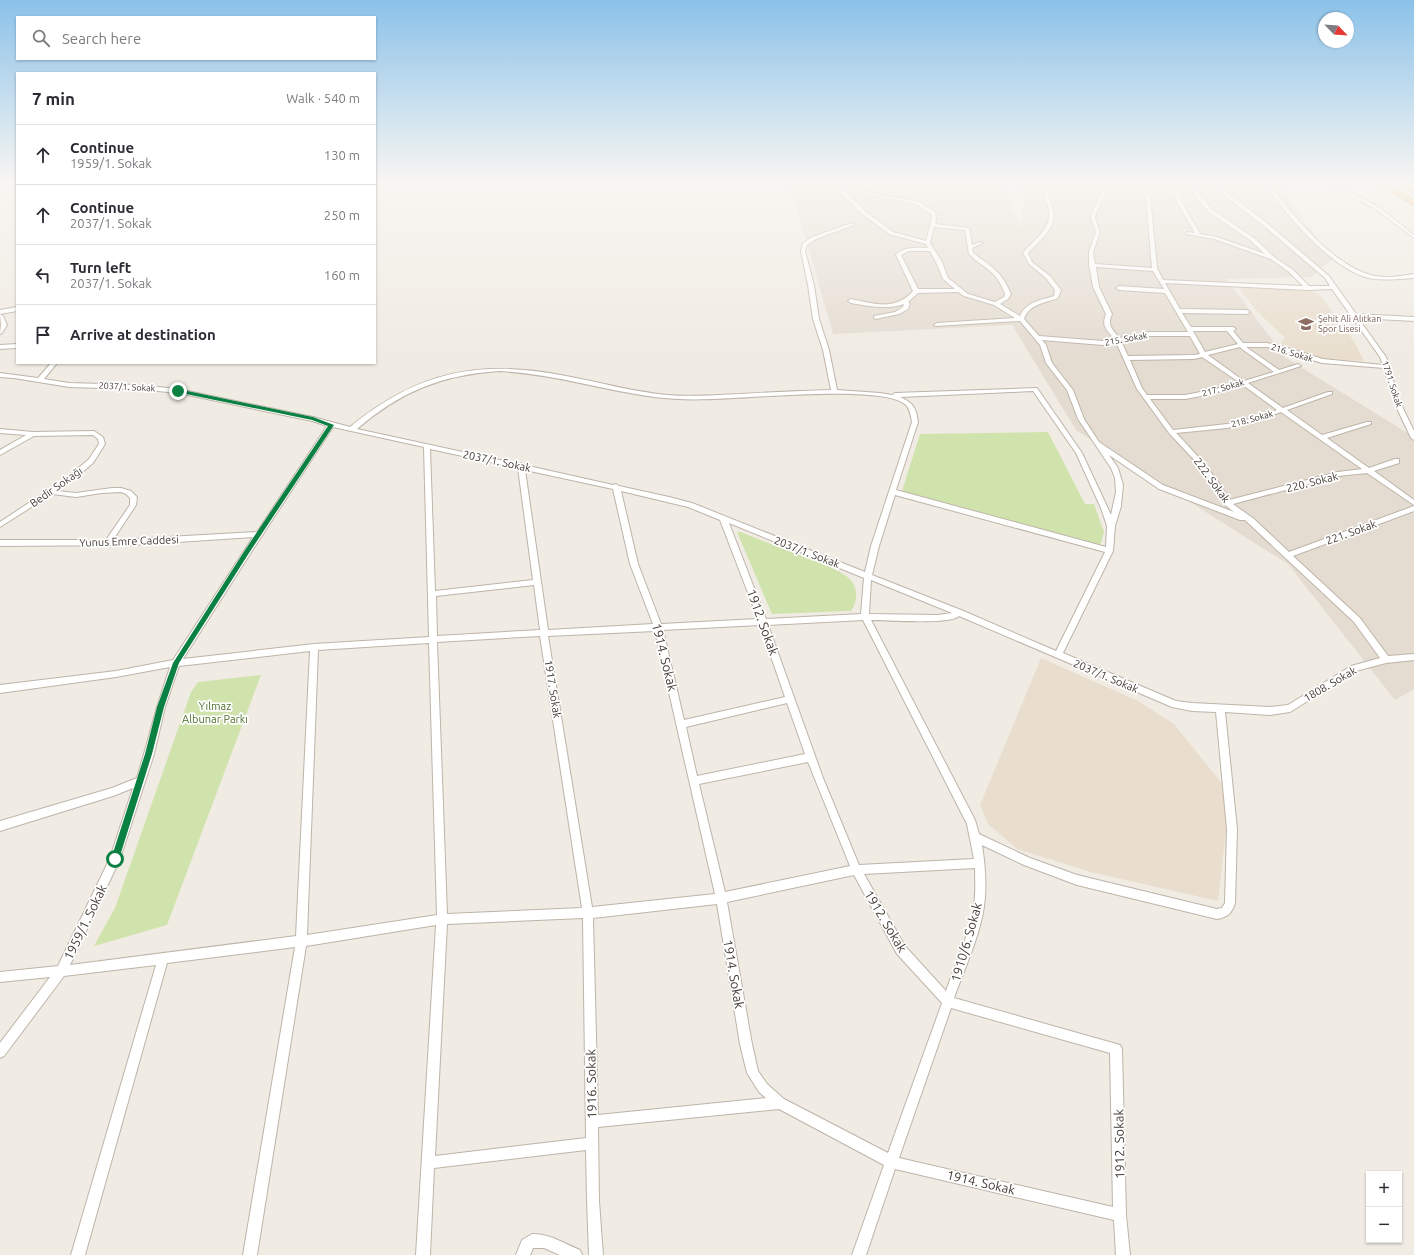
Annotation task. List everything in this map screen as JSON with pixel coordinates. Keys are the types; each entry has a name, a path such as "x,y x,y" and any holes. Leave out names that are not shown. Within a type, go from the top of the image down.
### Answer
{"street":[{"path":"810,241 805,244 803,251 811,285 816,319 826,350 834,392"},
{"path":"919,241 928,243 939,262 946,279 959,290 966,294 996,304 1021,318 1043,345 1049,363 1070,390 1081,419 1116,470 1119,485 1117,509 1111,526 1109,551 1058,655"},
{"path":"969,241 971,254 974,258 996,272 1005,286 1008,294 1006,298 996,304"},
{"path":"1021,318 1023,313 1031,305 1056,297 1058,290 1047,275 1033,266 1026,258 1024,253 1038,241"},
{"path":"1095,241 1091,252 1092,265 1155,270"},
{"path":"1153,241 1155,270 1204,355 1414,503"},
{"path":"1222,241 1272,258"},
{"path":"1253,241 1272,258 1291,271 1308,288"},
{"name":"1791. Sokak","path":"1285,241 1327,277 1383,357 1397,402 1414,438"},
{"path":"1317,241 1353,271 1374,278 1414,276"},
{"path":"970,247 982,243"},
{"path":"916,291 898,255 900,252 911,250 931,250"},
{"name":"222. Sokak","path":"1092,265 1096,287 1109,314 1106,322 1107,326 1118,340 1139,388 1171,432 1200,462 1218,486 1227,503 1288,555 1357,620 1386,660"},
{"path":"1161,281 1308,288 1334,287"},
{"path":"1119,288 1166,291"},
{"path":"851,301 876,306 896,306 903,304 916,291 959,290"},
{"path":"876,317 897,313 906,308 908,300"},
{"path":"0,312 16,309"},
{"path":"1178,311 1248,312"},
{"path":"0,316 4,325 0,332"},
{"path":"1354,316 1414,319"},
{"path":"936,324 1021,318"},
{"name":"215. Sokak","path":"1037,338 1103,343 1150,334 1232,329 1242,345"},
{"path":"1242,345 1278,372"},
{"name":"216. Sokak","path":"1126,358 1194,357 1242,345 1271,346 1322,362 1387,368"},
{"path":"0,347 16,346"},
{"path":"39,381 53,364"},
{"name":"217. Sokak","path":"1146,397 1185,397 1217,391 1298,366"},
{"path":"351,430 379,406 409,390 437,380 478,371 528,371 670,397 834,392 890,395 1035,389 1079,452 1102,501 1111,526"},
{"name":"2037/1. Sokak","path":"0,375 69,385 138,387 178,391 313,419 351,430 616,486 669,499 723,518 868,575 1176,704 1192,707 1270,711"},
{"name":"218. Sokak","path":"1171,432 1227,426 1257,419 1330,393"},
{"path":"865,617 868,575 875,546 894,492 915,422 914,415 908,403 890,395"},
{"path":"1321,438 1369,423"},
{"path":"176,663 258,534 331,425"},
{"name":"Bedir Sokağı","path":"0,431 33,434 79,432 94,433 101,438 102,444 91,461 70,479 0,525"},
{"name":"Bedir Sokağı","path":"0,453 33,434"},
{"path":"1097,443 1161,488 1251,522"},
{"path":"423,1255 442,918 427,446"},
{"name":"220. Sokak","path":"1227,503 1338,474 1368,471 1396,461"},
{"name":"1917. Sokak","path":"520,466 544,633 588,913"},
{"name":"1914. Sokak","path":"616,486 634,564 658,627 721,898 746,1044 753,1073 763,1088 780,1103 892,1162 1120,1214"},
{"path":"51,492 74,495 115,489 125,490 130,493 134,499 133,505 108,542"},
{"path":"894,492 1109,551"},
{"name":"221. Sokak","path":"1288,555 1414,508"},
{"name":"1912. Sokak","path":"723,518 763,622 811,757 856,870 901,950 948,1002 1116,1049 1120,1214 1123,1255"},
{"name":"Yunus Emre Caddesi","path":"0,543 108,542 258,534"},
{"path":"432,594 537,582"},
{"path":"0,689 116,674 176,663 314,647 544,633 865,617 938,618 954,616 958,612"},
{"name":"1910/6. Sokak","path":"859,1255 968,944 979,906 980,863 972,823 865,617"},
{"path":"250,1255 301,941 314,647"},
{"name":"1808. Sokak","path":"1270,711 1290,708 1354,668 1386,660 1414,657"},
{"name":"1959/1. Sokak","path":"0,1052 61,971 115,859 140,781 161,707 176,663"},
{"path":"681,724 790,699"},
{"path":"976,837 1028,862 1077,880 1217,914 1225,912 1229,907 1233,845 1229,789 1220,709"},
{"path":"694,781 811,757"},
{"path":"0,826 112,792 140,781"},
{"path":"0,977 61,971 301,941 442,918 588,913 721,898 856,870 980,863"},
{"name":"1916. Sokak","path":"588,913 591,1122 596,1255"},
{"path":"78,1255 162,958"},
{"path":"591,1122 780,1103"},
{"path":"428,1163 592,1143"},
{"path":"523,1255 527,1244 538,1240 575,1255"}],"shaded area":[{"path":"806,241 1319,241 1333,259 1311,277 1226,279 1286,358 1414,437 1414,689 1395,700 1288,564 1076,430 1012,325 833,334"},
{"name":"Şehit Ali Alıtkan Spor Lisesi","path":"1240,289 1311,291 1319,294 1354,341 1364,361 1324,359 1280,343 1285,338 1256,310"},
{"path":"1041,658 1138,701 1174,724 1223,785 1227,822 1218,901 1091,872 1017,849 988,824 980,805"}],"green space":[{"path":"1048,432 1085,504 1094,504 1104,532 1101,543 1097,546 902,491 920,434"},
{"path":"737,532 741,532 822,564 846,576 853,583 855,588 856,597 854,607 851,611 772,614"},
{"name":"Yılmaz Albunar Parkı","path":"261,675 167,925 94,946 115,908 191,692 198,682"}],"place":[{"name":"Şehit Ali Alıtkan Spor Lisesi","path":"1306,324"}],"route":[{"path":"115,859 149,754 161,707 176,663 331,425 313,419 178,391"}]}
